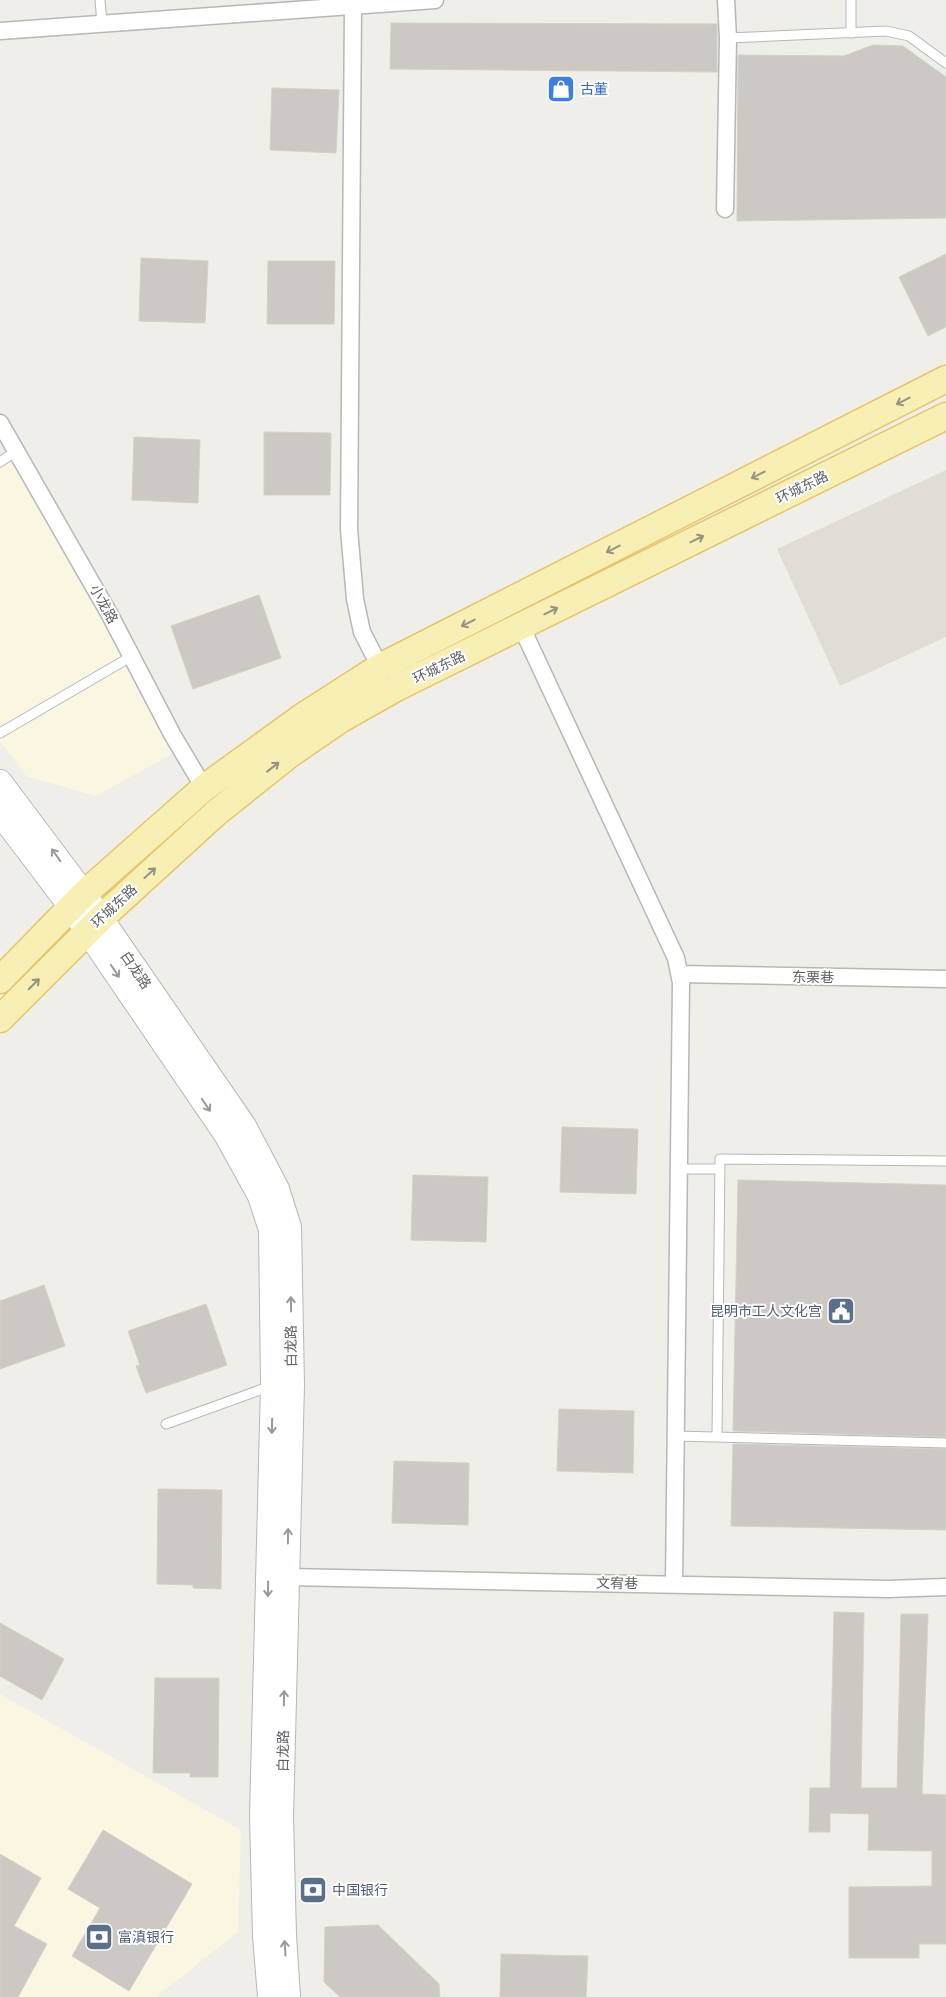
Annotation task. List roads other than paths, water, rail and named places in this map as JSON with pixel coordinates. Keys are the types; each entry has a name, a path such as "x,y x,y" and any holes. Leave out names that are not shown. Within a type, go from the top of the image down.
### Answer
{"main road":[{"name":"环城东路","path":"0,980 77,901 204,788 302,718 380,667 946,379"},
{"name":"环城东路","path":"0,1019 94,924 216,813 304,744 340,719 396,688 946,416"},
{"name":"白龙路","path":"0,782 77,901 244,1126 277,1189 289,1227 292,1385 281,1816 284,1935 288,1997"},
{"name":"白龙路","path":"0,813 77,901"},
{"name":"白龙路","path":"94,924 228,1136 260,1196 271,1230 273,1385 262,1816 265,1936 270,1997"}],"street":[{"path":"0,31 353,3 434,0"},
{"path":"725,209 728,38 726,0"},
{"path":"353,3 349,529 355,599 362,632 380,667"},
{"name":"小龙路","path":"0,423 110,615 172,734 204,788"},
{"path":"521,626 676,958 681,982 674,1584"},
{"name":"东栗巷","path":"679,974 946,979"},
{"name":"文宥巷","path":"287,1577 888,1589 946,1587"}],"lane":[{"path":"100,0 102,24"},
{"path":"851,0 851,33"},
{"path":"728,38 886,31 909,36 946,63"},
{"path":"0,462 16,451"},
{"path":"0,733 132,656"},
{"path":"717,1437 720,1159 946,1161"},
{"path":"679,1169 720,1169"},
{"path":"166,1424 273,1385"},
{"path":"675,1436 946,1443"}],"place":[{"name":"古董","path":"561,89"},
{"name":"昆明市工人文化宫","path":"841,1311"},
{"name":"中国银行","path":"313,1890"},
{"name":"富滇银行","path":"99,1937"}]}
